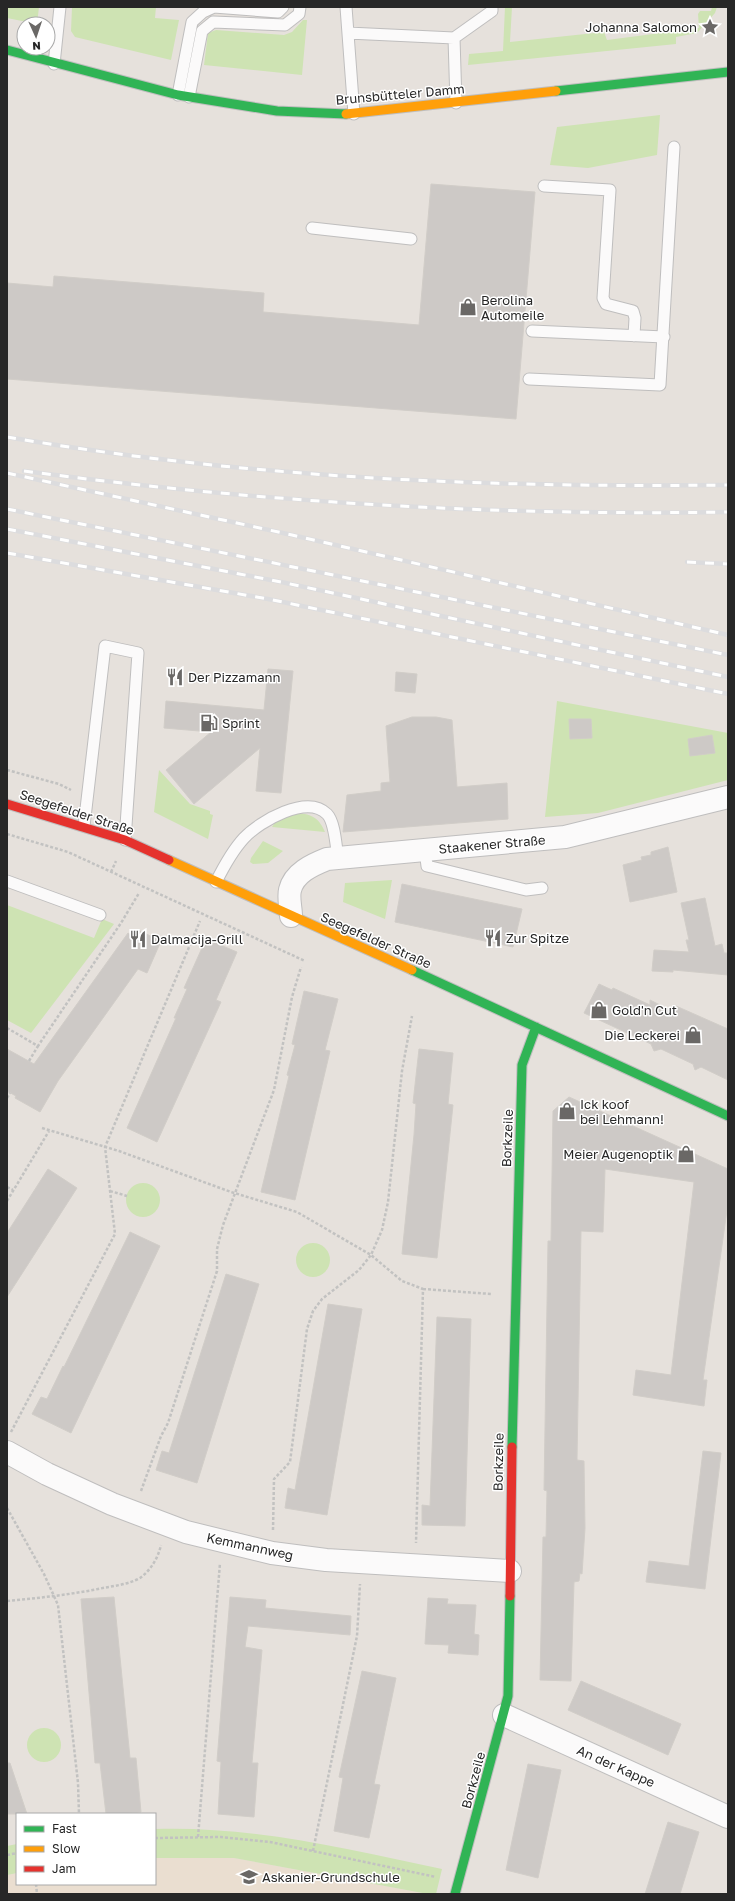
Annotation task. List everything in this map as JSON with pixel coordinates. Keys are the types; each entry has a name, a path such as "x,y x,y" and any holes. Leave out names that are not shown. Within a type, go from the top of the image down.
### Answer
{"street":[{"name":"Brunsbütteler Damm","path":"7,50 54,64 184,96 277,111 354,114 456,104 728,72"},
{"name":"Staakener Straße","path":"291,916 290,890 298,876 308,867 326,859 565,837 728,797"},
{"name":"Seegefelder Straße","path":"7,804 84,826 125,840 728,1116"},
{"name":"Borkzeile","path":"455,1894 508,1696 522,1065 536,1027"},
{"name":"Kemmannweg","path":"9,1442 47,1474 128,1511 186,1532 258,1549 326,1560 510,1571"},
{"name":"An der Kappe","path":"504,1715 728,1817"}],"lane":[{"path":"54,64 60,7"},
{"path":"184,96 192,22 203,12 214,7 278,12 283,7"},
{"path":"184,96 202,31 213,22 285,25 299,14 300,7"},
{"path":"346,7 354,114"},
{"path":"348,33 454,38 492,11 492,7"},
{"path":"454,38 456,104"},
{"path":"529,379 660,385 674,146"},
{"path":"544,186 610,190 603,298 606,304 633,311 635,318 634,336"},
{"path":"312,228 411,239"},
{"path":"532,332 664,337"},
{"path":"84,826 105,646 138,653 125,840"},
{"path":"216,882 225,863 245,837 272,818 296,808 312,806 328,814 333,827 338,858"},
{"path":"426,850 427,866 526,890 542,888"},
{"path":"7,881 100,915"}],"path":[{"path":"7,770 59,784 76,792"},
{"path":"7,834 68,852 305,961"},
{"path":"111,872 119,854"},
{"path":"29,1061 121,923 139,893"},
{"path":"9,1442 115,1234 105,1147 200,922"},
{"path":"139,1497 161,1436 168,1424 217,1271 218,1243 223,1225 274,1090 292,997 301,967"},
{"path":"273,1536 274,1479 290,1462 307,1329 313,1311 322,1299 359,1270 371,1255 382,1230 388,1202 402,1071 412,1016"},
{"path":"7,1028 38,1046"},
{"path":"7,1098 10,1093"},
{"path":"42,1128 105,1147 235,1194 297,1212 371,1255 402,1281 423,1289 491,1294"},
{"path":"7,1201 49,1131"},
{"path":"7,1187 13,1190"},
{"path":"110,1192 127,1196"},
{"path":"416,1550 423,1289"},
{"path":"7,1508 44,1574 59,1613 78,1783 79,1813"},
{"path":"7,1601 54,1597 126,1584 140,1577 151,1567 159,1556 162,1543"},
{"path":"198,1837 220,1560"},
{"path":"313,1851 357,1636 360,1583"},
{"path":"156,1838 221,1837 270,1842 444,1879"}],"shaded area":[{"name":"Askanier-Grundschule","path":"156,1858 234,1858 428,1894 7,1894 7,1875 16,1873 16,1885 156,1885"}],"green space":[{"path":"7,7 39,7 38,16 16,16 16,20 7,18"},
{"path":"72,7 156,7 155,18 179,20 171,60 75,37 71,31"},
{"path":"505,7 512,7 510,42 604,32 607,40 699,28 698,14 700,11 711,11 712,7 717,7 715,13 697,33 676,37 676,44 468,65 469,54 503,51"},
{"path":"303,20 307,20 302,75 204,65 208,33 216,30 284,35 292,32"},
{"path":"660,115 657,155 588,168 550,165 557,127"},
{"path":"557,701 728,733 728,780 598,813 545,817"},
{"path":"159,770 190,804 210,811 210,814 213,815 208,839 154,812"},
{"path":"290,813 312,816 319,822 325,832 272,827 276,821"},
{"path":"263,841 283,851 268,863 253,864 250,862 251,858"},
{"path":"392,880 385,919 343,902 345,883"},
{"path":"7,905 94,938 102,919 114,924 31,1033 7,1020"},
{"path":"140,1183 146,1183 155,1188 159,1194 159,1206 155,1212 146,1217 140,1217 131,1212 126,1203 126,1197 131,1188"},
{"path":"310,1243 316,1243 325,1248 329,1254 329,1266 325,1272 316,1277 310,1277 301,1272 296,1263 296,1257 301,1248"},
{"path":"41,1728 47,1728 56,1733 60,1739 60,1751 56,1757 47,1762 41,1762 32,1757 27,1748 27,1742 32,1733"},
{"path":"156,1829 228,1831 300,1840 442,1869 436,1894 428,1894 234,1858 156,1858"},
{"path":"16,1844 16,1873 7,1875 7,1846"}],"building":[{"path":"431,184 535,192 516,419 7,379 7,283 53,287 54,276 264,293 263,312 419,325"},
{"path":"268,669 293,671 281,793 256,791 260,748 194,804 166,770 211,732 164,728 166,701 264,710"},
{"path":"396,672 417,674 415,693 395,691"},
{"path":"412,717 436,717 452,720 457,787 507,783 508,819 343,832 347,795 381,791 381,783 390,782 386,726"},
{"path":"569,719 591,719 592,738 570,739"},
{"path":"712,735 715,753 690,756 688,739"},
{"path":"668,847 677,892 630,902 623,865 642,860 641,857 651,855 651,852"},
{"path":"402,884 522,909 513,947 395,922"},
{"path":"705,898 715,946 722,944 724,953 728,953 728,975 673,970 673,972 652,971 654,950 689,952 686,940 689,940 681,903"},
{"path":"138,930 161,941 147,973 138,969 58,1081 40,1112 15,1098 16,1096 7,1091 7,1049 34,1064 128,933 135,938"},
{"path":"206,939 237,952 216,1000 221,1002 157,1142 127,1128 176,1018 174,1018 187,989 184,988"},
{"path":"599,984 612,990 613,988 650,1005 650,1000 674,1012 676,1006 728,1029 728,1080 701,1067 695,1070 693,1064 661,1049 654,1051 651,1044 584,1013"},
{"path":"304,991 338,999 325,1050 330,1051 295,1200 261,1192 289,1076 287,1075 295,1045 292,1044"},
{"path":"419,1049 453,1053 448,1104 453,1105 437,1258 402,1254 414,1135 416,1104 413,1103"},
{"path":"569,1097 728,1169 728,1203 703,1380 707,1380 704,1406 633,1395 636,1370 671,1375 694,1182 605,1169 603,1232 581,1231 577,1460 584,1461 585,1528 582,1574 580,1573 579,1581 574,1582 571,1681 540,1680 543,1537 546,1537 547,1491 544,1490 548,1241 551,1241 553,1111"},
{"path":"48,1169 77,1188 7,1297 7,1233"},
{"path":"130,1232 160,1246 71,1433 32,1414 41,1397 47,1399"},
{"path":"226,1274 259,1284 197,1483 156,1470 162,1451 169,1453"},
{"path":"328,1304 362,1309 327,1515 285,1508 288,1488 295,1490"},
{"path":"437,1317 471,1319 465,1526 422,1525 422,1505 430,1506"},
{"path":"703,1451 721,1453 705,1589 646,1582 649,1561 689,1566"},
{"path":"114,1597 130,1758 136,1758 141,1812 106,1813 100,1763 95,1763 81,1599"},
{"path":"230,1597 266,1600 265,1608 351,1616 350,1635 248,1626 245,1647 262,1650 252,1763 258,1763 254,1817 218,1814 221,1762 217,1761"},
{"path":"428,1598 448,1599 447,1604 476,1605 474,1634 479,1635 478,1655 448,1653 449,1645 425,1644"},
{"path":"362,1671 396,1678 374,1784 380,1785 369,1838 334,1831 343,1778 339,1777"},
{"path":"581,1681 681,1724 668,1755 568,1710"},
{"path":"7,1763 10,1763 27,1813 7,1814"},
{"path":"528,1764 561,1770 538,1878 506,1870"},
{"path":"668,1822 699,1832 680,1894 645,1894"}],"railway":[{"path":"7,437 96,451 186,462 366,478 547,485 728,485"},
{"path":"24,471 199,491 375,505 552,512 728,512"},
{"path":"7,473 292,535 728,635"},
{"path":"7,509 728,655"},
{"path":"7,529 281,582 728,677"},
{"path":"7,553 268,599 728,694"},
{"path":"687,562 728,564"}],"traffic: fast":[{"path":"7,50 178,95 277,111 346,114"},
{"path":"556,91 728,72"},
{"path":"412,970 728,1116"},
{"path":"512,1447 522,1065 536,1027"},
{"path":"455,1894 508,1696 510,1596"}],"traffic: slow":[{"path":"346,114 556,91"},
{"path":"169,860 412,970"}],"traffic: jam":[{"path":"7,804 125,840 169,860"},
{"path":"510,1596 512,1447"}],"place":[{"name":"Johanna Salomon","path":"710,27"},
{"name":"Berolina Automeile","path":"468,307"},
{"name":"Der Pizzamann","path":"175,677"},
{"name":"Sprint","path":"209,723"},
{"name":"Zur Spitze","path":"493,938"},
{"name":"Dalmacija-Grill","path":"138,939"},
{"name":"Gold'n Cut","path":"599,1010"},
{"name":"Die Leckerei","path":"693,1035"},
{"name":"Ick koof bei Lehmann!","path":"567,1111"},
{"name":"Meier Augenoptik","path":"686,1154"},
{"name":"Askanier-Grundschule","path":"249,1877"}]}
